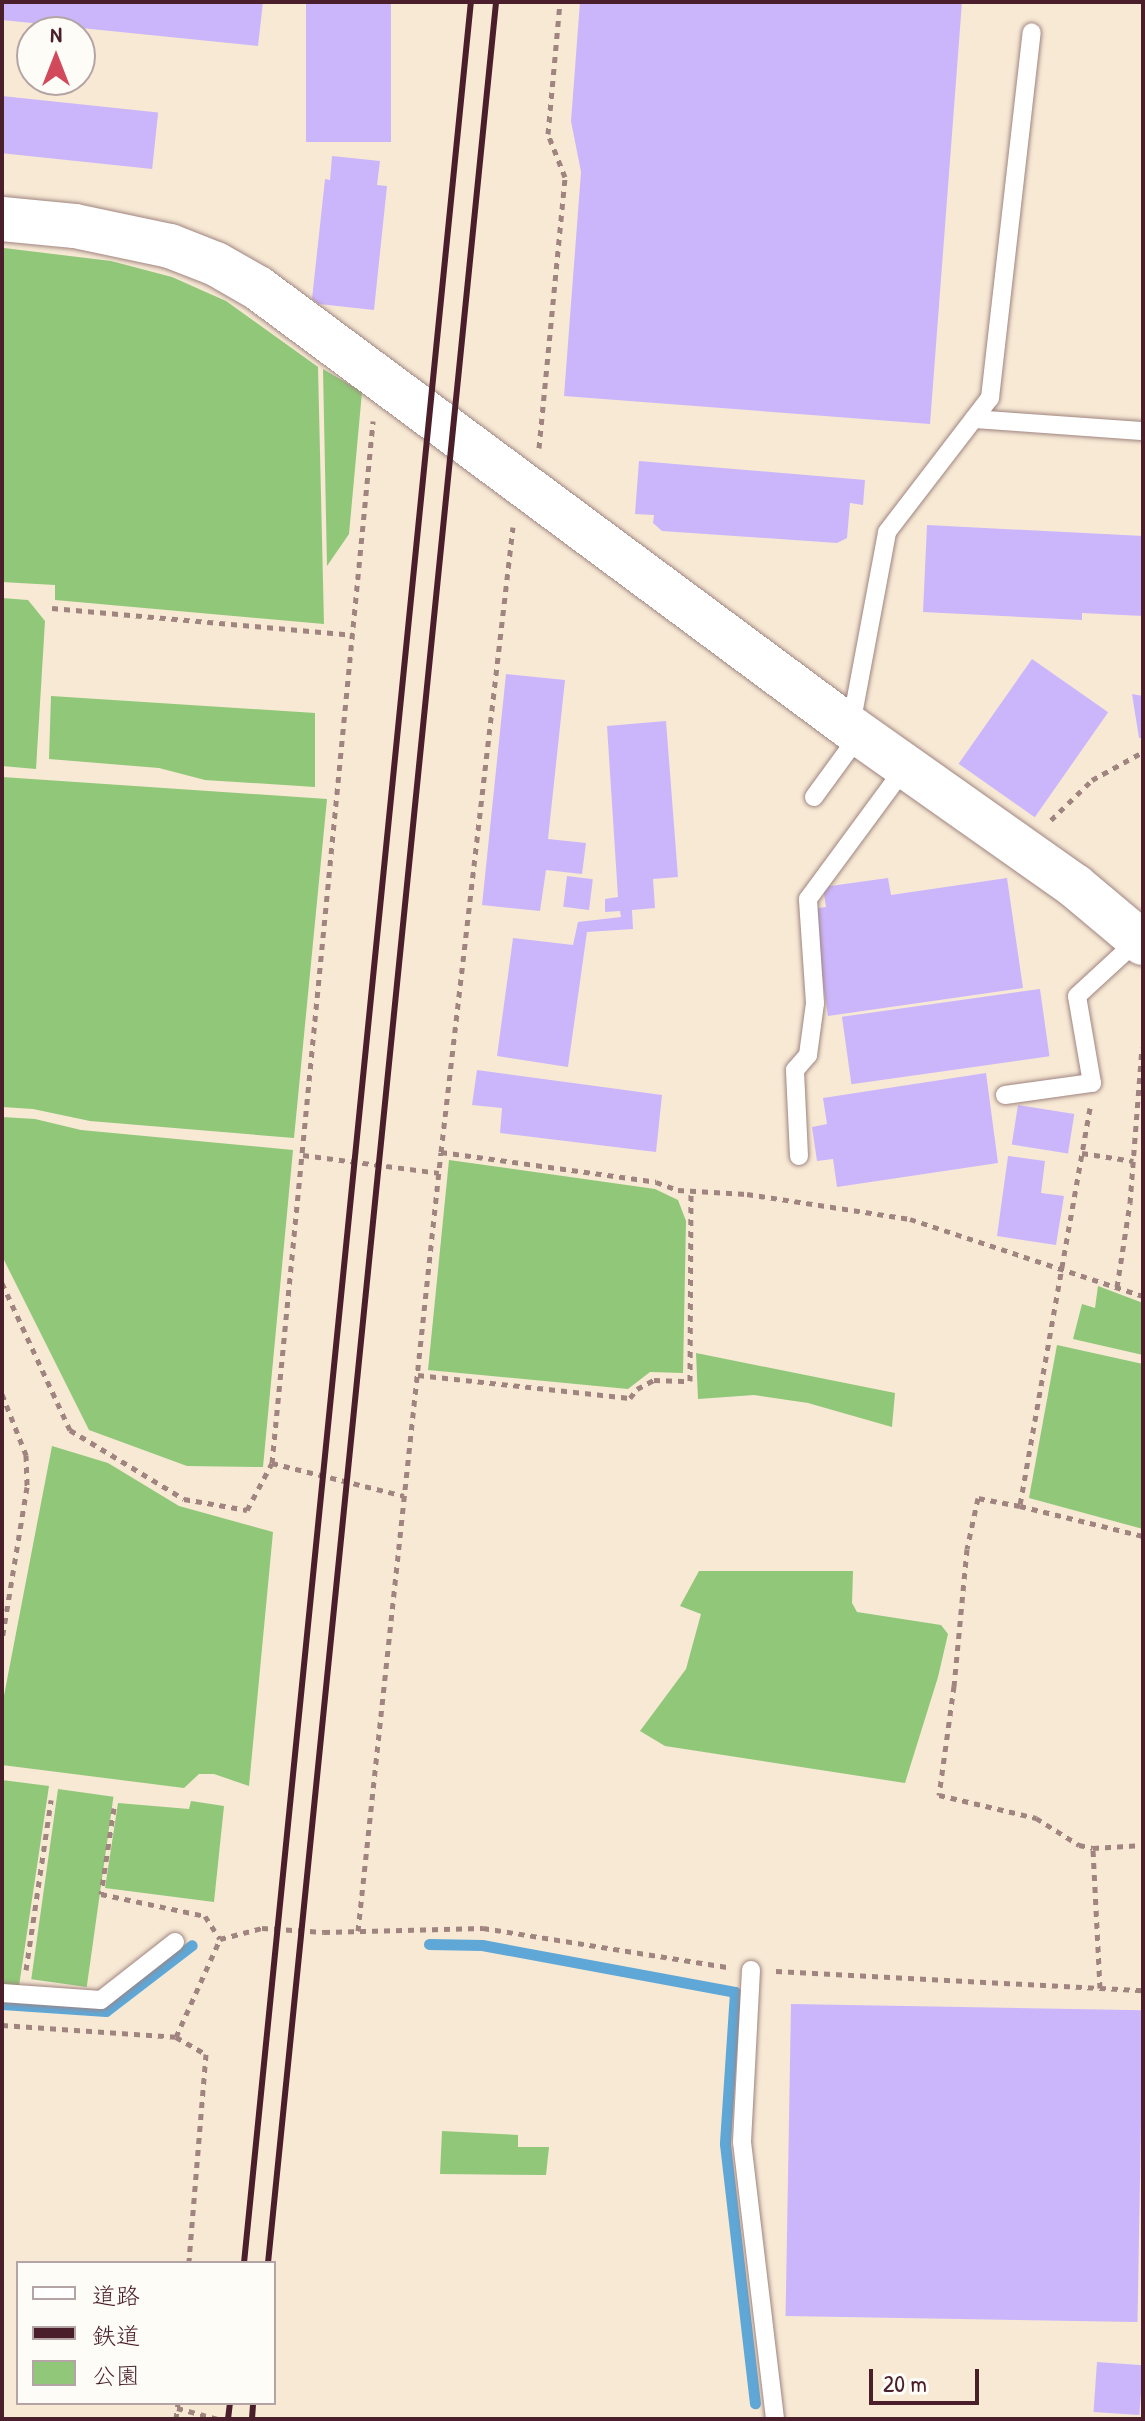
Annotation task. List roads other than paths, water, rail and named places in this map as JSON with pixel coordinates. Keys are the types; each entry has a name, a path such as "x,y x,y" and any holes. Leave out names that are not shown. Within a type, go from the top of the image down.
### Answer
{"street":[{"path":"2,219 124,234 216,264 258,288 378,374 855,731 1019,847 1075,874 1141,941"}],"lane":[{"path":"814,797 855,731 887,532 990,398 1032,32"},
{"path":"974,419 1143,431"},
{"path":"799,1156 795,1070 808,1055 815,1003 808,899 906,766"},
{"path":"1005,1095 1092,1083 1077,996 1141,941"},
{"path":"2,1993 101,2000 175,1942"},
{"path":"751,1970 742,2142 775,2419"}],"waterway":[{"path":"429,1944 482,1945 735,1992 725,2144 755,2403"},
{"path":"2,2004 106,2011 192,1945"}],"railway":[{"path":"244,2261 471,2"},
{"path":"268,2261 496,2"},
{"path":"228,2419 230,2405"},
{"path":"252,2419 253,2405"}]}
